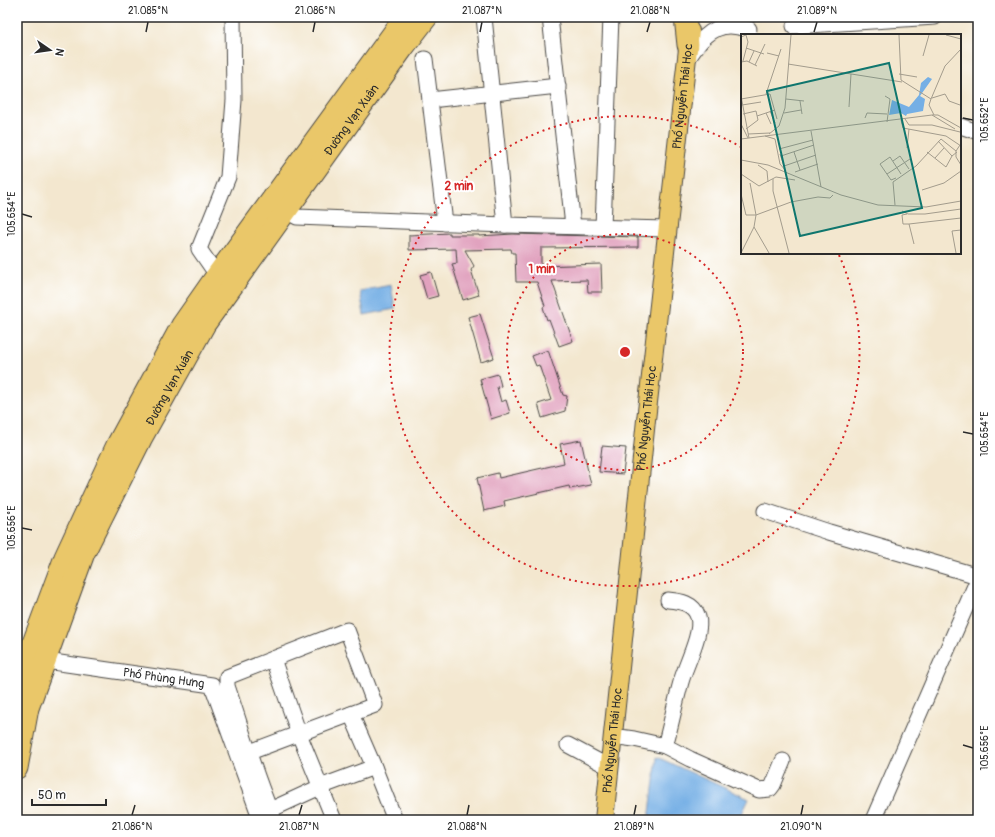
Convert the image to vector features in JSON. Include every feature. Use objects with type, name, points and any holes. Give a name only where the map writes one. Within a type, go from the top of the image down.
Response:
[{"type":"highway","points":[[353,87],[395,17]]},
{"type":"highway","points":[[353,87],[405,17]]},
{"type":"highway","points":[[403,48],[427,17]]},
{"type":"highway","points":[[403,48],[435,17]]},
{"type":"highway","points":[[685,17],[687,53]]},
{"type":"highway","name":"Đường Vạn Xuân","points":[[17,686],[65,557],[141,440],[205,324],[403,48]]},
{"type":"highway","name":"Đường Vạn Xuân","points":[[17,768],[28,708],[84,553],[117,445],[178,332],[217,275],[353,87]]},
{"type":"main road","name":"Phố Nguyễn Thái Học","points":[[604,820],[667,229],[692,17]]},
{"type":"street","points":[[217,275],[200,250],[228,177],[234,100],[233,17]]},
{"type":"street","points":[[484,17],[505,225]]},
{"type":"street","points":[[550,17],[573,226]]},
{"type":"street","points":[[603,227],[611,17]]},
{"type":"street","points":[[738,17],[753,32]]},
{"type":"street","points":[[794,26],[860,19],[935,17]]},
{"type":"street","points":[[687,53],[712,30],[730,26],[753,32]]},
{"type":"street","points":[[425,59],[445,223]]},
{"type":"street","points":[[430,100],[558,86]]},
{"type":"street","points":[[961,126],[978,132]]},
{"type":"street","points":[[286,211],[297,218],[667,229]]},
{"type":"street","points":[[765,511],[978,577],[873,820]]},
{"type":"street","points":[[665,746],[681,683],[696,638],[699,619],[691,606],[682,602],[668,600]]},
{"type":"street","points":[[250,752],[375,705],[348,630],[227,677],[227,686],[250,752],[268,817],[320,788],[374,767]]},
{"type":"street","points":[[273,659],[299,734],[334,820]]},
{"type":"street","name":"Phố Phùng Hưng","points":[[46,660],[212,685],[268,817]]},
{"type":"street","points":[[351,714],[395,820]]},
{"type":"street","points":[[612,736],[665,746],[759,790],[770,789],[783,761]]},
{"type":"street","points":[[568,745],[609,767]]},
{"type":"water","points":[[391,285],[395,309],[364,315],[360,291]]},
{"type":"water","points":[[657,757],[749,799],[739,820],[702,820],[701,818],[689,817],[688,820],[649,820]]},
{"type":"building","points":[[450,233],[450,235],[479,236],[513,234],[638,237],[638,247],[541,248],[541,266],[601,264],[602,292],[588,292],[587,280],[552,281],[573,341],[559,346],[549,319],[547,320],[543,307],[545,306],[537,282],[516,282],[515,253],[512,253],[511,249],[465,250],[474,266],[471,270],[479,295],[463,300],[452,264],[457,263],[456,249],[409,250],[409,235]]},
{"type":"building","points":[[431,272],[438,296],[427,299],[420,275]]},
{"type":"building","points":[[480,314],[494,358],[481,362],[468,317]]},
{"type":"building","points":[[548,350],[563,395],[567,396],[565,411],[542,418],[538,404],[551,400],[539,365],[536,366],[532,356]]},
{"type":"building","points":[[498,374],[501,386],[497,387],[501,402],[506,400],[510,413],[491,419],[480,379]]},
{"type":"building","points":[[581,440],[591,485],[570,489],[569,486],[504,501],[505,506],[484,511],[477,478],[498,473],[499,478],[564,463],[560,444]]},
{"type":"building","points":[[602,446],[626,448],[623,474],[599,472]]}]
